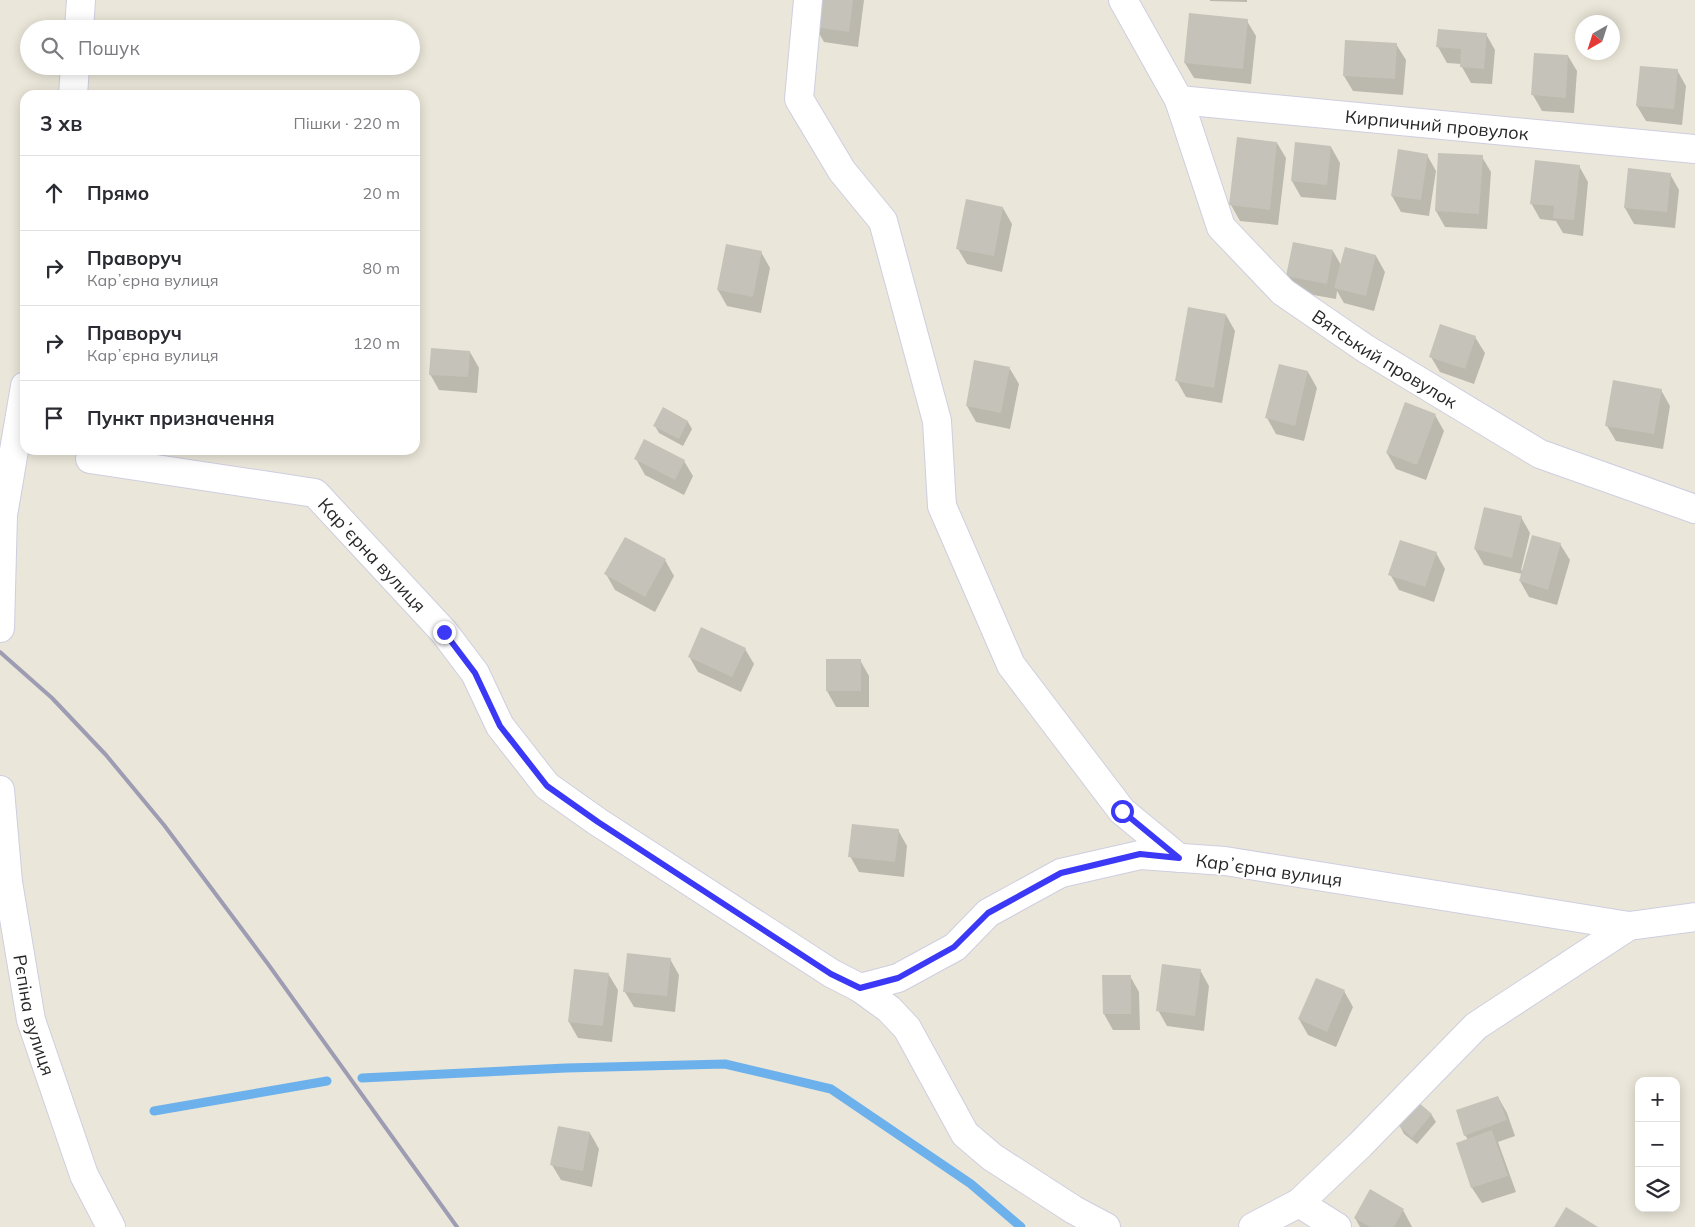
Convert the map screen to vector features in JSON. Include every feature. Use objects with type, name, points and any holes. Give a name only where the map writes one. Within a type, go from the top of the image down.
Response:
[{"type":"street","points":[[80,20],[81,0]]},
{"type":"street","points":[[808,0],[799,99],[842,170],[883,221],[937,421],[942,506],[1011,665],[1122,811],[1179,858]]},
{"type":"street","name":"Вятський провулок","points":[[1123,0],[1178,100],[1220,228],[1283,292],[1366,349],[1540,454],[1695,509]]},
{"type":"street","points":[[74,90],[75,75]]},
{"type":"street","name":"Кирпичний провулок","points":[[1178,100],[1695,149]]},
{"type":"street","points":[[0,628],[3,514],[20,415]]},
{"type":"street","name":"Карʼєрна вулиця","points":[[90,459],[315,493],[444,632],[475,673],[500,726],[547,786],[598,822],[831,974],[860,988],[898,978],[954,947],[988,913],[1061,873],[1140,854],[1225,861],[1629,926],[1695,917]]},
{"type":"street","name":"Рєпіна вулиця","points":[[0,790],[8,882],[31,1020],[84,1175],[111,1227]]},
{"type":"street","points":[[1253,1227],[1299,1203],[1360,1145],[1476,1026],[1629,926]]},
{"type":"street","points":[[860,988],[889,1009],[907,1028],[965,1134],[992,1157],[1074,1210],[1106,1227]]},
{"type":"street","points":[[1299,1203],[1336,1227]]},
{"type":"building","points":[[817,0],[853,0],[849,32],[814,27]]},
{"type":"building","points":[[1189,13],[1248,19],[1243,69],[1184,63]]},
{"type":"building","points":[[1438,29],[1487,33],[1484,69],[1460,67],[1461,49],[1436,47]]},
{"type":"building","points":[[1345,40],[1397,43],[1395,79],[1343,76]]},
{"type":"building","points":[[1534,53],[1568,55],[1566,98],[1531,95]]},
{"type":"building","points":[[1640,66],[1678,69],[1674,109],[1636,106]]},
{"type":"building","points":[[1237,137],[1277,142],[1270,210],[1229,205]]},
{"type":"building","points":[[1295,142],[1331,146],[1327,185],[1291,181]]},
{"type":"building","points":[[1398,149],[1428,154],[1421,200],[1391,196]]},
{"type":"building","points":[[1438,153],[1483,155],[1479,214],[1435,211]]},
{"type":"building","points":[[1535,160],[1580,165],[1574,220],[1553,218],[1554,206],[1530,204]]},
{"type":"building","points":[[1628,168],[1671,173],[1667,212],[1624,208]]},
{"type":"building","points":[[966,199],[1003,207],[994,256],[956,249]]},
{"type":"building","points":[[1293,242],[1333,250],[1327,284],[1286,276]]},
{"type":"building","points":[[726,244],[762,251],[753,297],[717,290]]},
{"type":"building","points":[[1345,247],[1376,255],[1366,296],[1334,288]]},
{"type":"building","points":[[1188,307],[1226,314],[1214,388],[1175,381]]},
{"type":"building","points":[[1440,324],[1476,336],[1465,369],[1429,357]]},
{"type":"building","points":[[431,348],[470,351],[468,377],[429,375]]},
{"type":"building","points":[[974,360],[1010,367],[1001,413],[966,406]]},
{"type":"building","points":[[1279,364],[1308,371],[1295,426],[1265,418]]},
{"type":"building","points":[[1613,380],[1662,389],[1654,434],[1605,426]]},
{"type":"building","points":[[1405,402],[1436,414],[1417,465],[1386,453]]},
{"type":"building","points":[[663,407],[688,421],[679,439],[653,426]]},
{"type":"building","points":[[644,439],[685,460],[675,480],[634,459]]},
{"type":"building","points":[[1484,507],[1522,516],[1512,558],[1474,549]]},
{"type":"building","points":[[1532,535],[1561,543],[1548,590],[1519,581]]},
{"type":"building","points":[[625,537],[666,559],[645,597],[604,574]]},
{"type":"building","points":[[1400,540],[1437,552],[1425,587],[1388,575]]},
{"type":"building","points":[[701,627],[746,648],[732,677],[688,657]]},
{"type":"building","points":[[826,659],[861,659],[861,691],[826,691]]},
{"type":"building","points":[[852,824],[899,829],[895,862],[848,857]]},
{"type":"building","points":[[627,953],[671,958],[667,996],[623,992]]},
{"type":"building","points":[[1162,964],[1201,969],[1195,1016],[1156,1011]]},
{"type":"building","points":[[574,969],[609,973],[603,1026],[568,1022]]},
{"type":"building","points":[[1102,975],[1131,975],[1131,1014],[1103,1014]]},
{"type":"building","points":[[1316,978],[1345,990],[1327,1032],[1298,1019]]},
{"type":"building","points":[[1498,1096],[1507,1120],[1464,1136],[1456,1110]]},
{"type":"building","points":[[1418,1102],[1432,1114],[1412,1138],[1399,1126]]},
{"type":"building","points":[[558,1126],[590,1132],[583,1171],[550,1165]]},
{"type":"building","points":[[1492,1130],[1508,1176],[1471,1188],[1456,1143]]},
{"type":"building","points":[[1370,1189],[1404,1209],[1394,1227],[1370,1227],[1354,1218]]},
{"type":"building","points":[[1566,1207],[1598,1227],[1554,1227]]},
{"type":"waterway","points":[[362,1078],[566,1068],[725,1064],[831,1089],[971,1184],[1021,1227]]},
{"type":"waterway","points":[[154,1111],[327,1081]]},
{"type":"railway","points":[[0,652],[52,698],[106,755],[164,825],[268,964],[457,1227]]},
{"type":"route","points":[[444,632],[475,673],[500,726],[547,786],[598,822],[831,974],[860,988],[898,978],[954,947],[988,913],[1061,873],[1140,854],[1179,858],[1122,811]]}]
